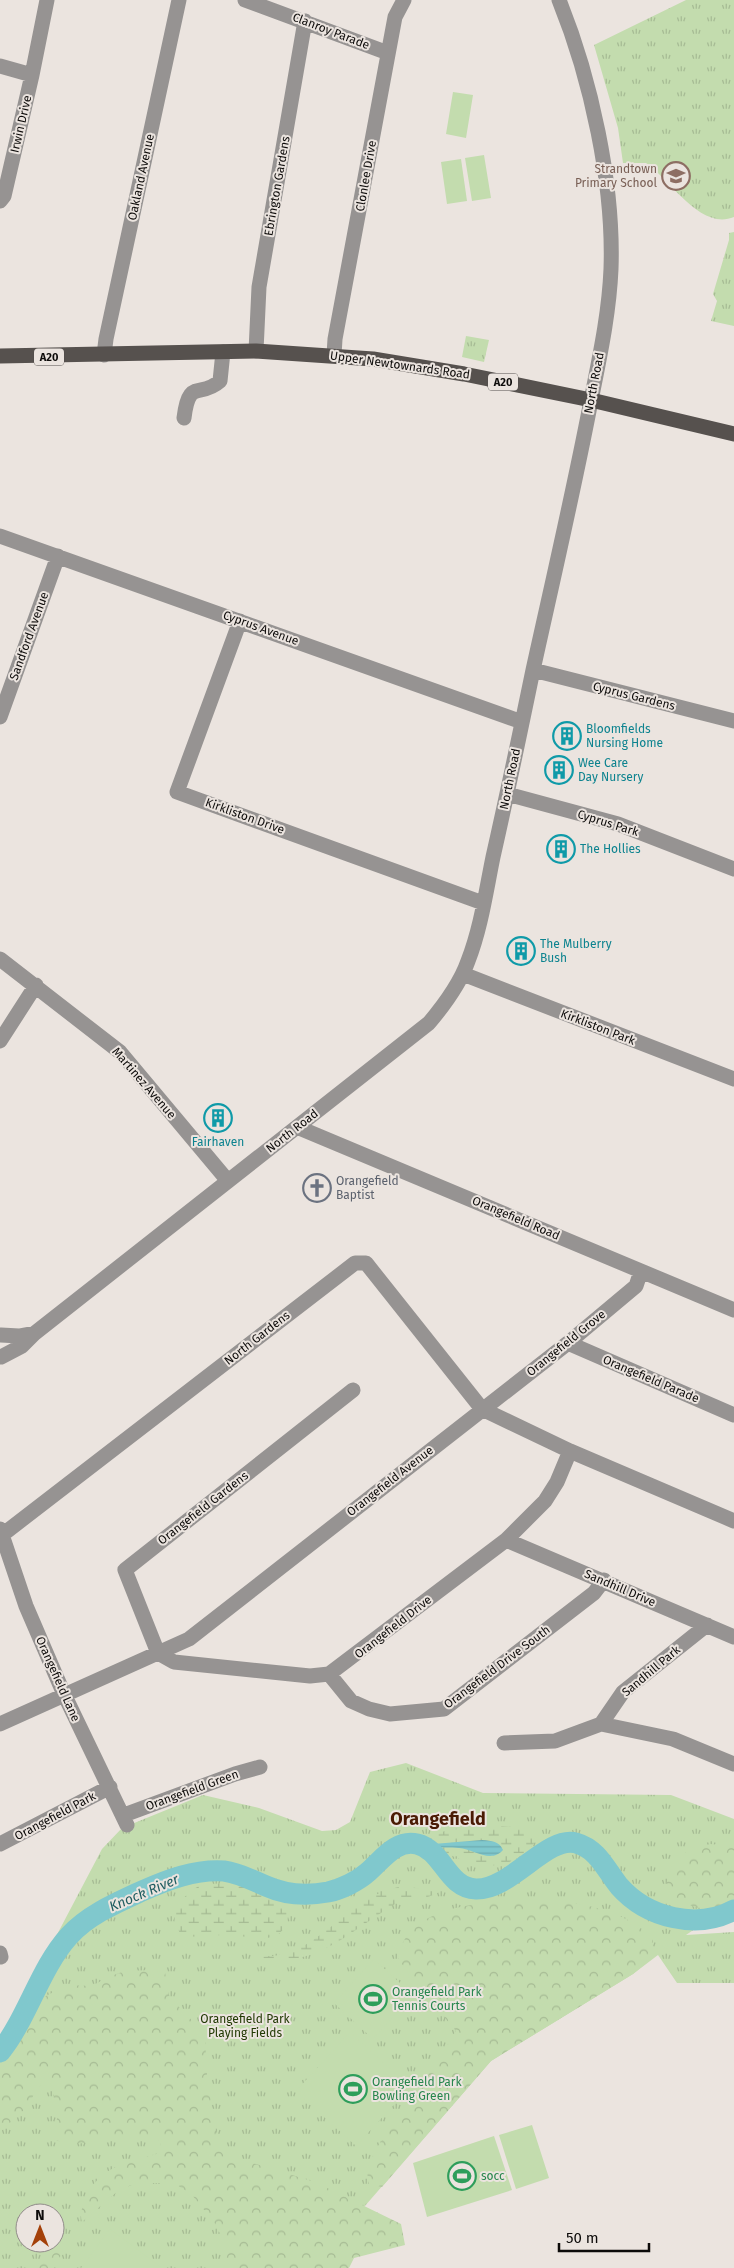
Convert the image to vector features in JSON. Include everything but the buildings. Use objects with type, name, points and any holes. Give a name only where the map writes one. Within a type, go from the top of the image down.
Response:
[{"type":"main road","name":"Upper Newtownards Road","points":[[0,356],[256,351],[334,355],[422,366],[591,400],[734,434]]},
{"type":"street","name":"Irwin Drive","points":[[0,200],[4,196],[47,0]]},
{"type":"street","name":"Oakland Avenue","points":[[104,355],[105,343],[179,0]]},
{"type":"street","name":"Clanroy Parade","points":[[245,0],[388,53]]},
{"type":"street","name":"Clonlee Drive","points":[[334,355],[335,339],[395,17],[404,0]]},
{"type":"street","name":"North Road","points":[[1,1357],[22,1346],[34,1333],[429,1023],[442,1008],[463,974],[470,958],[534,670],[591,400],[609,298],[611,267],[610,226],[600,142],[590,95],[569,24],[559,0]]},
{"type":"street","name":"Ebrington Gardens","points":[[256,351],[259,287],[305,21]]},
{"type":"street","points":[[0,66],[32,75]]},
{"type":"street","points":[[184,418],[189,396],[196,390],[220,381],[223,352]]},
{"type":"street","name":"Cyprus Avenue","points":[[0,536],[522,722]]},
{"type":"street","name":"Sandford Avenue","points":[[0,717],[58,556]]},
{"type":"street","name":"Kirkliston Drive","points":[[240,621],[177,792],[483,903]]},
{"type":"street","name":"Cyprus Gardens","points":[[534,670],[734,721]]},
{"type":"street","name":"Cyprus Park","points":[[507,794],[618,824],[734,869]]},
{"type":"street","name":"Martinez Avenue","points":[[0,960],[36,985],[120,1052],[228,1181]]},
{"type":"street","name":"Kirkliston Park","points":[[463,974],[734,1079]]},
{"type":"street","points":[[0,1041],[36,985]]},
{"type":"street","name":"Orangefield Road","points":[[297,1127],[734,1310]]},
{"type":"street","name":"North Gardens","points":[[1,1532],[355,1263],[366,1263],[482,1409]]},
{"type":"street","name":"Orangefield Grove","points":[[482,1409],[568,1343],[636,1286],[641,1271]]},
{"type":"street","points":[[1,1357],[5,1346],[0,1334],[19,1336],[34,1333]]},
{"type":"street","name":"Orangefield Parade","points":[[568,1343],[734,1415]]},
{"type":"street","name":"Orangefield Gardens","points":[[158,1654],[125,1570],[353,1390]]},
{"type":"street","points":[[482,1409],[570,1451],[734,1521]]},
{"type":"street","name":"Orangefield Avenue","points":[[0,1724],[189,1639],[482,1409]]},
{"type":"street","name":"Orangefield Drive","points":[[330,1674],[506,1540],[545,1501],[557,1482],[570,1451]]},
{"type":"street","name":"Orangefield Lane","points":[[1,1532],[26,1606],[64,1695],[126,1820]]},
{"type":"street","name":"Sandhill Drive","points":[[506,1540],[604,1580],[734,1637]]},
{"type":"street","name":"Orangefield Drive South","points":[[330,1674],[351,1701],[369,1709],[390,1714],[444,1709],[594,1593],[604,1580]]},
{"type":"street","name":"Sandhill Park","points":[[601,1724],[623,1692],[707,1625]]},
{"type":"street","points":[[158,1654],[174,1662],[310,1676],[330,1674]]},
{"type":"street","points":[[504,1743],[555,1741],[601,1724],[673,1739],[734,1764]]},
{"type":"street","name":"Orangefield Green","points":[[126,1820],[235,1774],[260,1767]]},
{"type":"street","name":"Orangefield Park","points":[[0,1844],[110,1787]]},
{"type":"green space","points":[[686,0],[734,0],[734,217],[721,219],[709,217],[687,202],[646,163],[623,163],[618,128],[594,45]]},
{"type":"green space","points":[[453,92],[473,95],[466,138],[446,134]]},
{"type":"green space","points":[[484,155],[491,198],[472,201],[465,158]]},
{"type":"green space","points":[[461,159],[467,201],[447,204],[441,162]]},
{"type":"green space","points":[[734,232],[734,326],[711,321],[717,301],[713,294],[729,240],[729,233]]},
{"type":"green space","points":[[466,336],[489,340],[484,362],[462,357]]},
{"type":"green space","name":"Orangefield Park Playing Fields","points":[[406,1763],[483,1793],[671,1795],[734,1819],[734,1902],[686,1935],[734,1932],[734,1983],[677,1983],[658,1955],[633,1974],[491,2061],[311,2268],[0,2268],[0,2043],[102,1849],[122,1828],[203,1795],[259,1808],[322,1831],[336,1830],[350,1822],[370,1772]]},
{"type":"green space","points":[[494,1826],[530,1828],[537,1832],[538,1838],[526,1852],[513,1861],[498,1865],[468,1862],[439,1849],[426,1839],[447,1830]]},
{"type":"green space","points":[[710,1844],[734,1846],[734,1902],[719,1912],[682,1903],[672,1896],[668,1891],[667,1885],[670,1872],[683,1854],[693,1848]]},
{"type":"green space","points":[[238,1883],[272,1895],[285,1906],[288,1913],[287,1922],[281,1932],[269,1938],[231,1935],[191,1936],[180,1934],[175,1923],[176,1912],[190,1892],[195,1888],[205,1885]]},
{"type":"green space","points":[[404,1886],[439,1892],[434,1895],[395,1904],[342,1939],[303,1957],[273,1959],[256,1957],[283,1954],[298,1949],[325,1932],[348,1913],[374,1896]]},
{"type":"green space","points":[[538,1899],[585,1905],[628,1920],[653,1938],[651,1959],[633,1974],[491,2061],[382,2187],[369,2184],[367,2172],[375,2150],[427,2077],[456,2031],[414,1982],[398,1958],[405,1939],[418,1925],[435,1915],[454,1908],[476,1904]]},
{"type":"green space","name":"Orangefield Park Tennis Courts","points":[[374,1959],[413,1995],[373,2039],[334,2003]]},
{"type":"green space","points":[[151,1970],[165,1972],[169,1997],[205,2037],[207,2075],[214,2124],[224,2157],[256,2164],[315,2182],[401,2224],[405,2245],[354,2258],[349,2268],[223,2268],[226,2245],[214,2222],[192,2195],[174,2183],[137,2183],[119,2190],[82,2222],[81,2212],[83,2206],[92,2187],[99,2178],[117,2166],[160,2153],[161,2141],[147,2136],[127,2135],[81,2144],[70,2144],[50,2136],[57,2119],[51,2078],[45,2078],[24,2110],[0,2132],[0,2043],[44,1997],[67,1985],[92,1986],[108,1977],[125,1971]]},
{"type":"green space","name":"Orangefield Park Bowling Green","points":[[350,2032],[410,2087],[356,2146],[296,2091]]},
{"type":"green space","points":[[532,2125],[549,2178],[516,2189],[499,2135]]},
{"type":"green space","name":"socc","points":[[494,2136],[512,2190],[427,2217],[413,2163]]},
{"type":"green space","points":[[110,2229],[162,2268],[81,2268]]},
{"type":"green space","points":[[54,2253],[62,2254],[52,2268],[37,2268]]},
{"type":"water","points":[[482,1840],[497,1843],[503,1850],[493,1856],[487,1856],[464,1849],[439,1847],[433,1844]]},
{"type":"waterway","name":"Knock River","points":[[0,2052],[10,2039],[50,1963],[69,1936],[85,1922],[122,1900],[161,1883],[202,1872],[230,1872],[274,1889],[297,1894],[328,1892],[355,1881],[396,1847],[409,1843],[426,1848],[433,1853],[458,1882],[466,1887],[476,1889],[489,1887],[502,1881],[553,1847],[565,1843],[576,1843],[584,1846],[596,1855],[619,1886],[630,1897],[658,1913],[673,1918],[689,1920],[720,1916],[734,1910]]},
{"type":"place","name":"Strandtown Primary School","points":[[676,176]]},
{"type":"place","name":"Bloomfields Nursing Home","points":[[567,736]]},
{"type":"place","name":"Wee Care Day Nursery","points":[[559,770]]},
{"type":"place","name":"The Hollies","points":[[561,849]]},
{"type":"place","name":"The Mulberry Bush","points":[[521,951]]},
{"type":"place","name":"Fairhaven","points":[[218,1118]]},
{"type":"place","name":"Orangefield Baptist","points":[[317,1188]]},
{"type":"place","name":"Orangefield Park Tennis Courts","points":[[373,1999]]},
{"type":"place","name":"Orangefield Park Bowling Green","points":[[353,2089]]},
{"type":"place","name":"socc","points":[[462,2176]]},
{"type":"district","name":"Orangefield","points":[[438,1819]]}]
